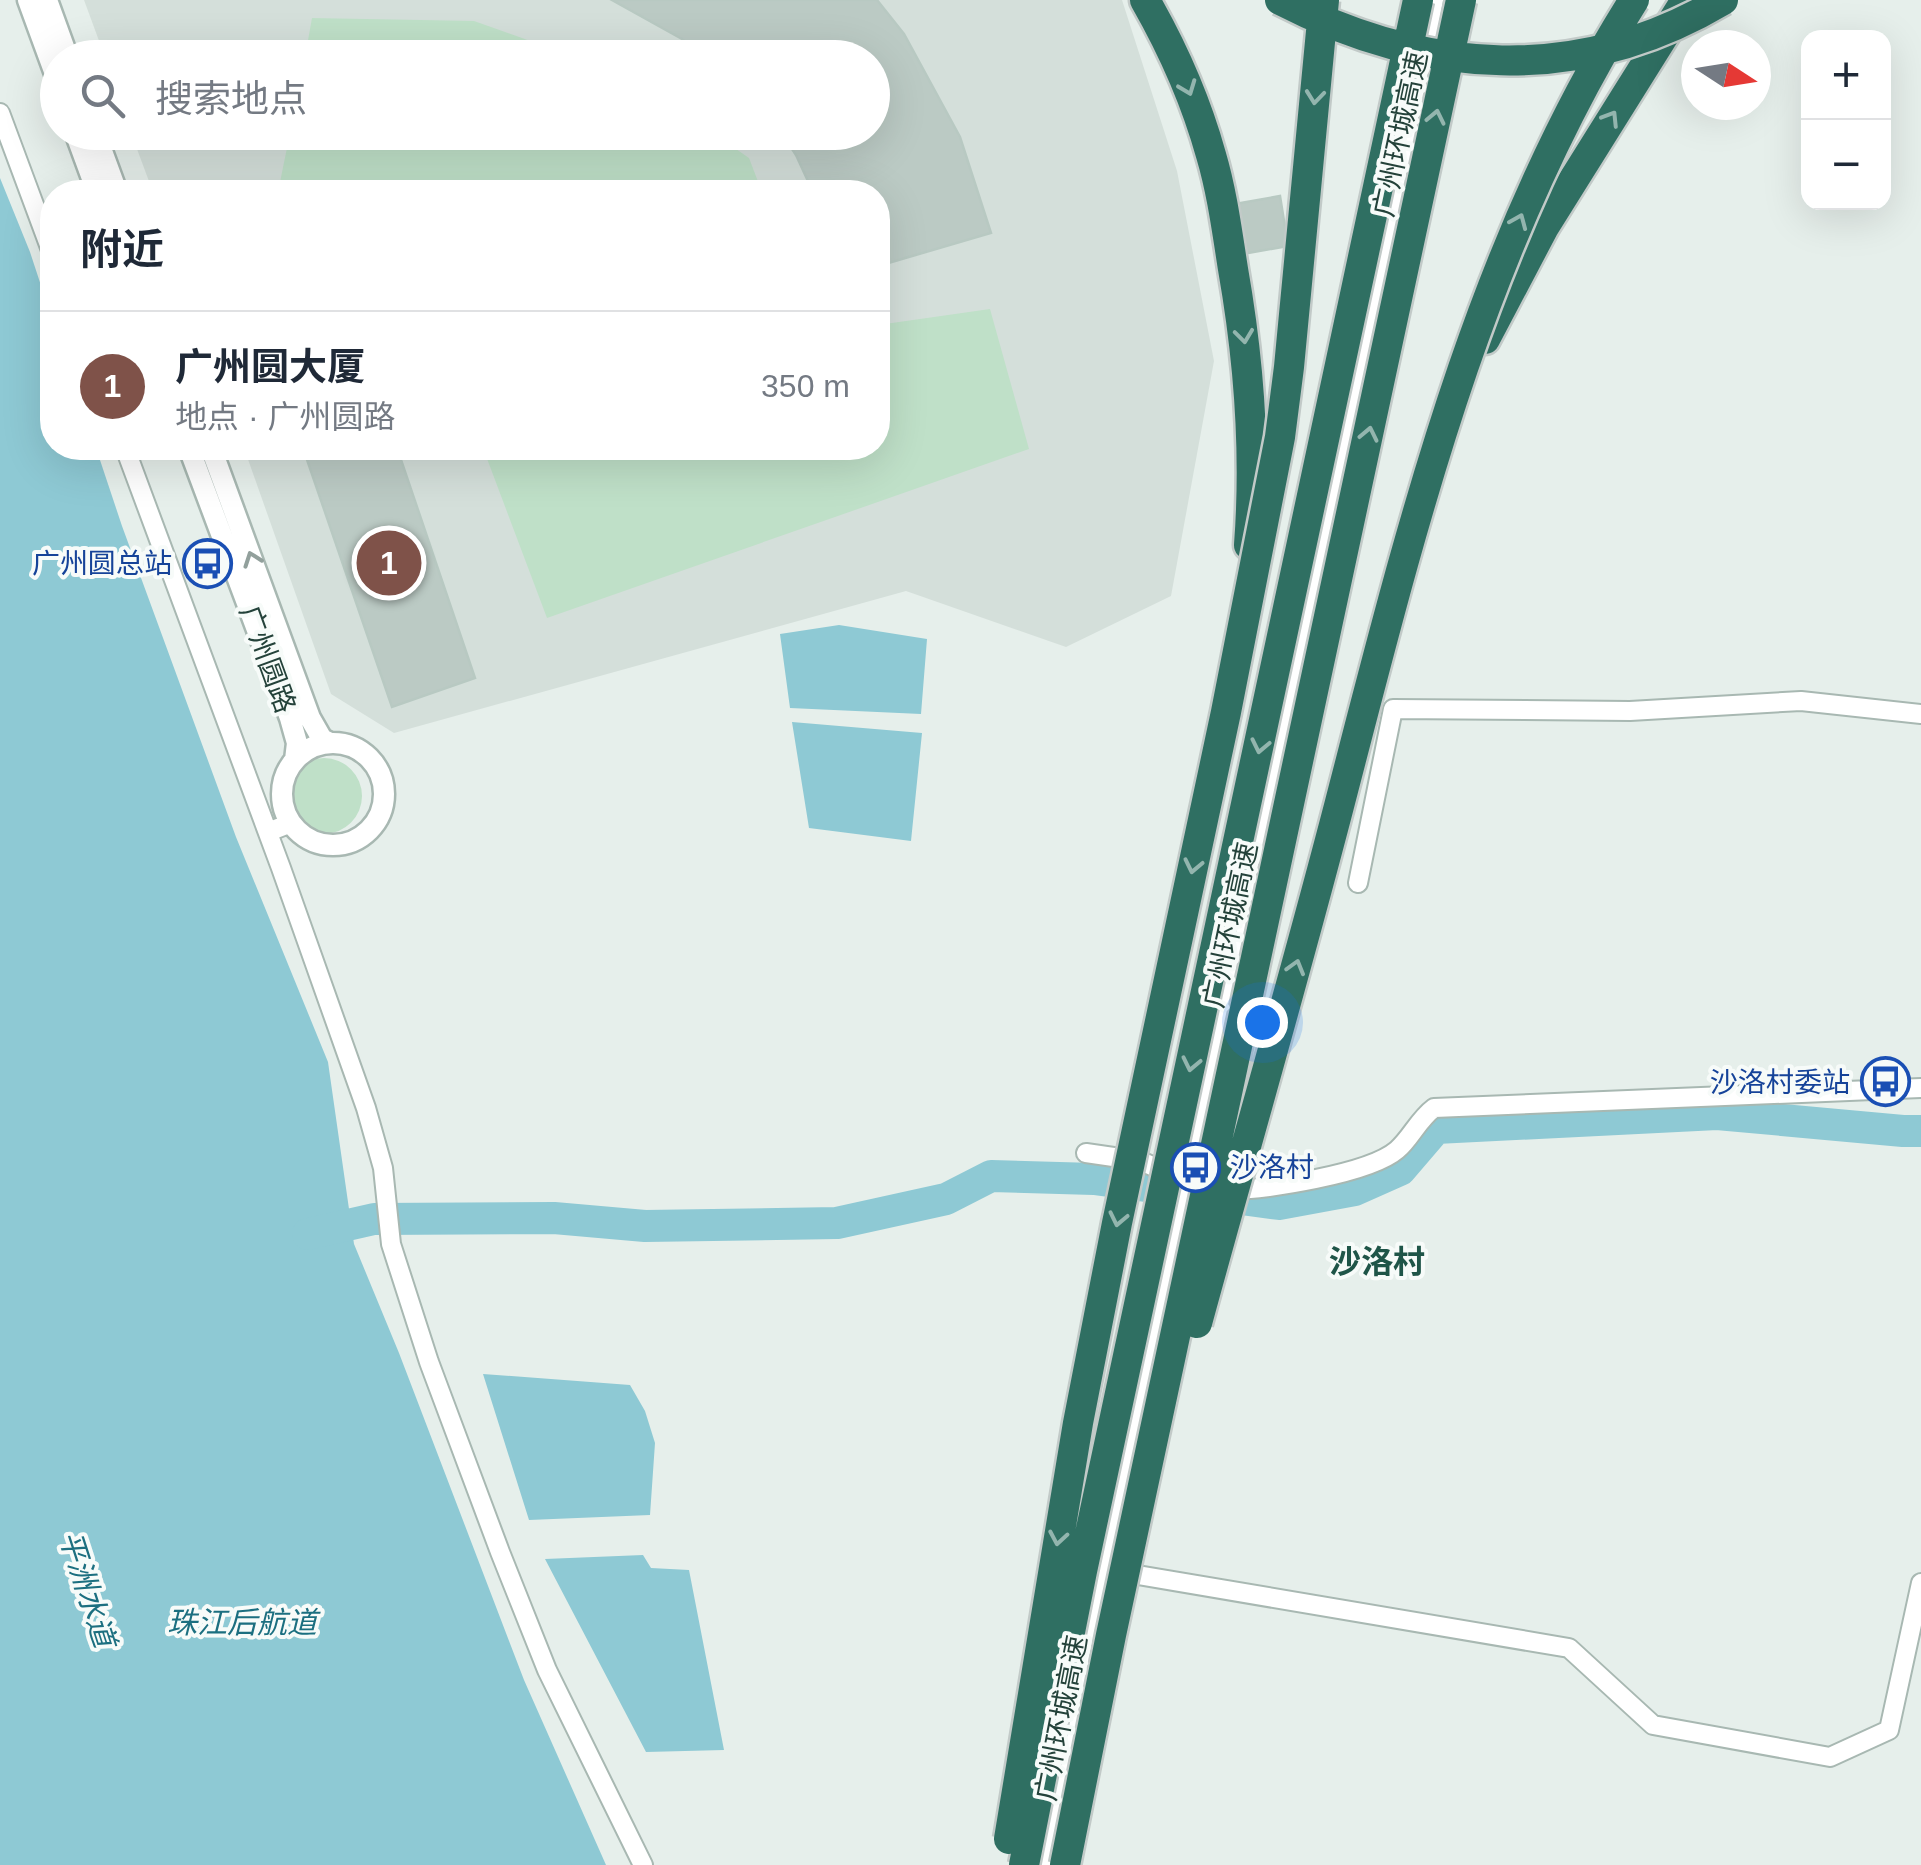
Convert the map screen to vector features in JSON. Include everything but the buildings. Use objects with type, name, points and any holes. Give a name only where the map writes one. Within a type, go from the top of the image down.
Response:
[{"type":"highway","points":[[1145,0],[1181,71],[1212,157],[1244,339],[1250,422],[1250,529],[1242,616],[1226,712]]},
{"type":"highway","points":[[1280,0],[1336,26],[1397,47],[1453,58],[1508,60],[1617,46],[1677,24],[1723,0]]},
{"type":"highway","points":[[1005,1865],[1078,1423],[1226,712],[1285,404],[1324,0]]},
{"type":"highway","name":"广州环城高速","points":[[1024,1865],[1082,1571],[1418,0]]},
{"type":"highway","name":"广州环城高速","points":[[1065,1865],[1461,0]]},
{"type":"highway","points":[[1111,1634],[1434,455],[1477,326],[1532,190],[1596,63],[1634,0]]},
{"type":"highway","points":[[1360,722],[1436,467],[1484,342],[1544,227],[1686,0]]},
{"type":"street","points":[[28,0],[43,40]]},
{"type":"street","points":[[47,0],[61,40]]},
{"type":"street","points":[[1042,1865],[1310,617],[1434,0]]},
{"type":"street","points":[[0,113],[40,221]]},
{"type":"street","points":[[82,150],[93,180]]},
{"type":"street","points":[[103,150],[114,180]]},
{"type":"street","points":[[130,460],[366,1108],[383,1168],[391,1244],[436,1379],[547,1670],[643,1865]]},
{"type":"street","name":"广州圆路","points":[[193,460],[286,707],[297,743],[295,760]]},
{"type":"street","name":"广州圆路","points":[[215,460],[310,718],[322,740],[330,743]]},
{"type":"street","points":[[1358,883],[1393,709],[1630,711],[1801,700],[1921,714]]},
{"type":"street","points":[[330,743],[356,748],[370,758],[380,772],[384,788],[383,806],[366,834],[334,846],[303,836],[284,808],[282,791],[295,760],[308,749],[330,743]]},
{"type":"street","points":[[268,832],[291,823]]},
{"type":"street","points":[[1086,1153],[1141,1161],[1190,1183],[1223,1190],[1254,1189],[1350,1170],[1380,1159],[1398,1150],[1422,1117],[1434,1108],[1921,1088]]},
{"type":"street","points":[[1106,1570],[1569,1648],[1653,1725],[1830,1757],[1889,1730],[1921,1583]]},
{"type":"shaded area","points":[[84,0],[1122,0],[1177,171],[1214,361],[1171,596],[1066,647],[906,591],[394,733],[331,694],[248,460],[890,460],[890,180],[149,180],[137,150],[890,150],[890,40],[99,40]]},
{"type":"green space","points":[[312,18],[474,21],[527,40],[308,40]]},
{"type":"green space","points":[[287,150],[737,150],[749,158],[757,180],[280,180]]},
{"type":"green space","points":[[990,309],[1029,449],[547,618],[488,460],[890,460],[890,323]]},
{"type":"green space","points":[[324,758],[351,769],[362,796],[351,823],[324,834],[297,823],[286,796],[297,769]]},
{"type":"water","name":"珠江后航道","points":[[0,178],[40,282],[40,460],[100,460],[236,837],[328,1062],[354,1244],[524,1680],[606,1865],[0,1865]]},
{"type":"water","points":[[839,625],[927,639],[921,714],[790,708],[780,634]]},
{"type":"water","points":[[792,722],[922,733],[911,841],[809,828]]},
{"type":"water","points":[[483,1374],[630,1385],[645,1411],[655,1443],[650,1515],[529,1520]]},
{"type":"water","points":[[643,1555],[651,1568],[689,1570],[724,1750],[646,1752],[545,1559]]},
{"type":"waterway","points":[[308,1234],[374,1219],[554,1218],[645,1226],[837,1223],[946,1199],[991,1176],[1094,1179],[1279,1204],[1355,1190],[1400,1170],[1436,1128],[1717,1114],[1921,1131]]},
{"type":"place","name":"广州圆总站","points":[[207,563]]},
{"type":"place","name":"广州圆大厦","points":[[389,563]]},
{"type":"place","name":"沙洛村委站","points":[[1885,1082]]},
{"type":"place","name":"沙洛村","points":[[1195,1167]]},
{"type":"district","name":"沙洛村","points":[[1377,1262]]},
{"type":"water label","name":"平洲水道","points":[[87,1589]]}]
